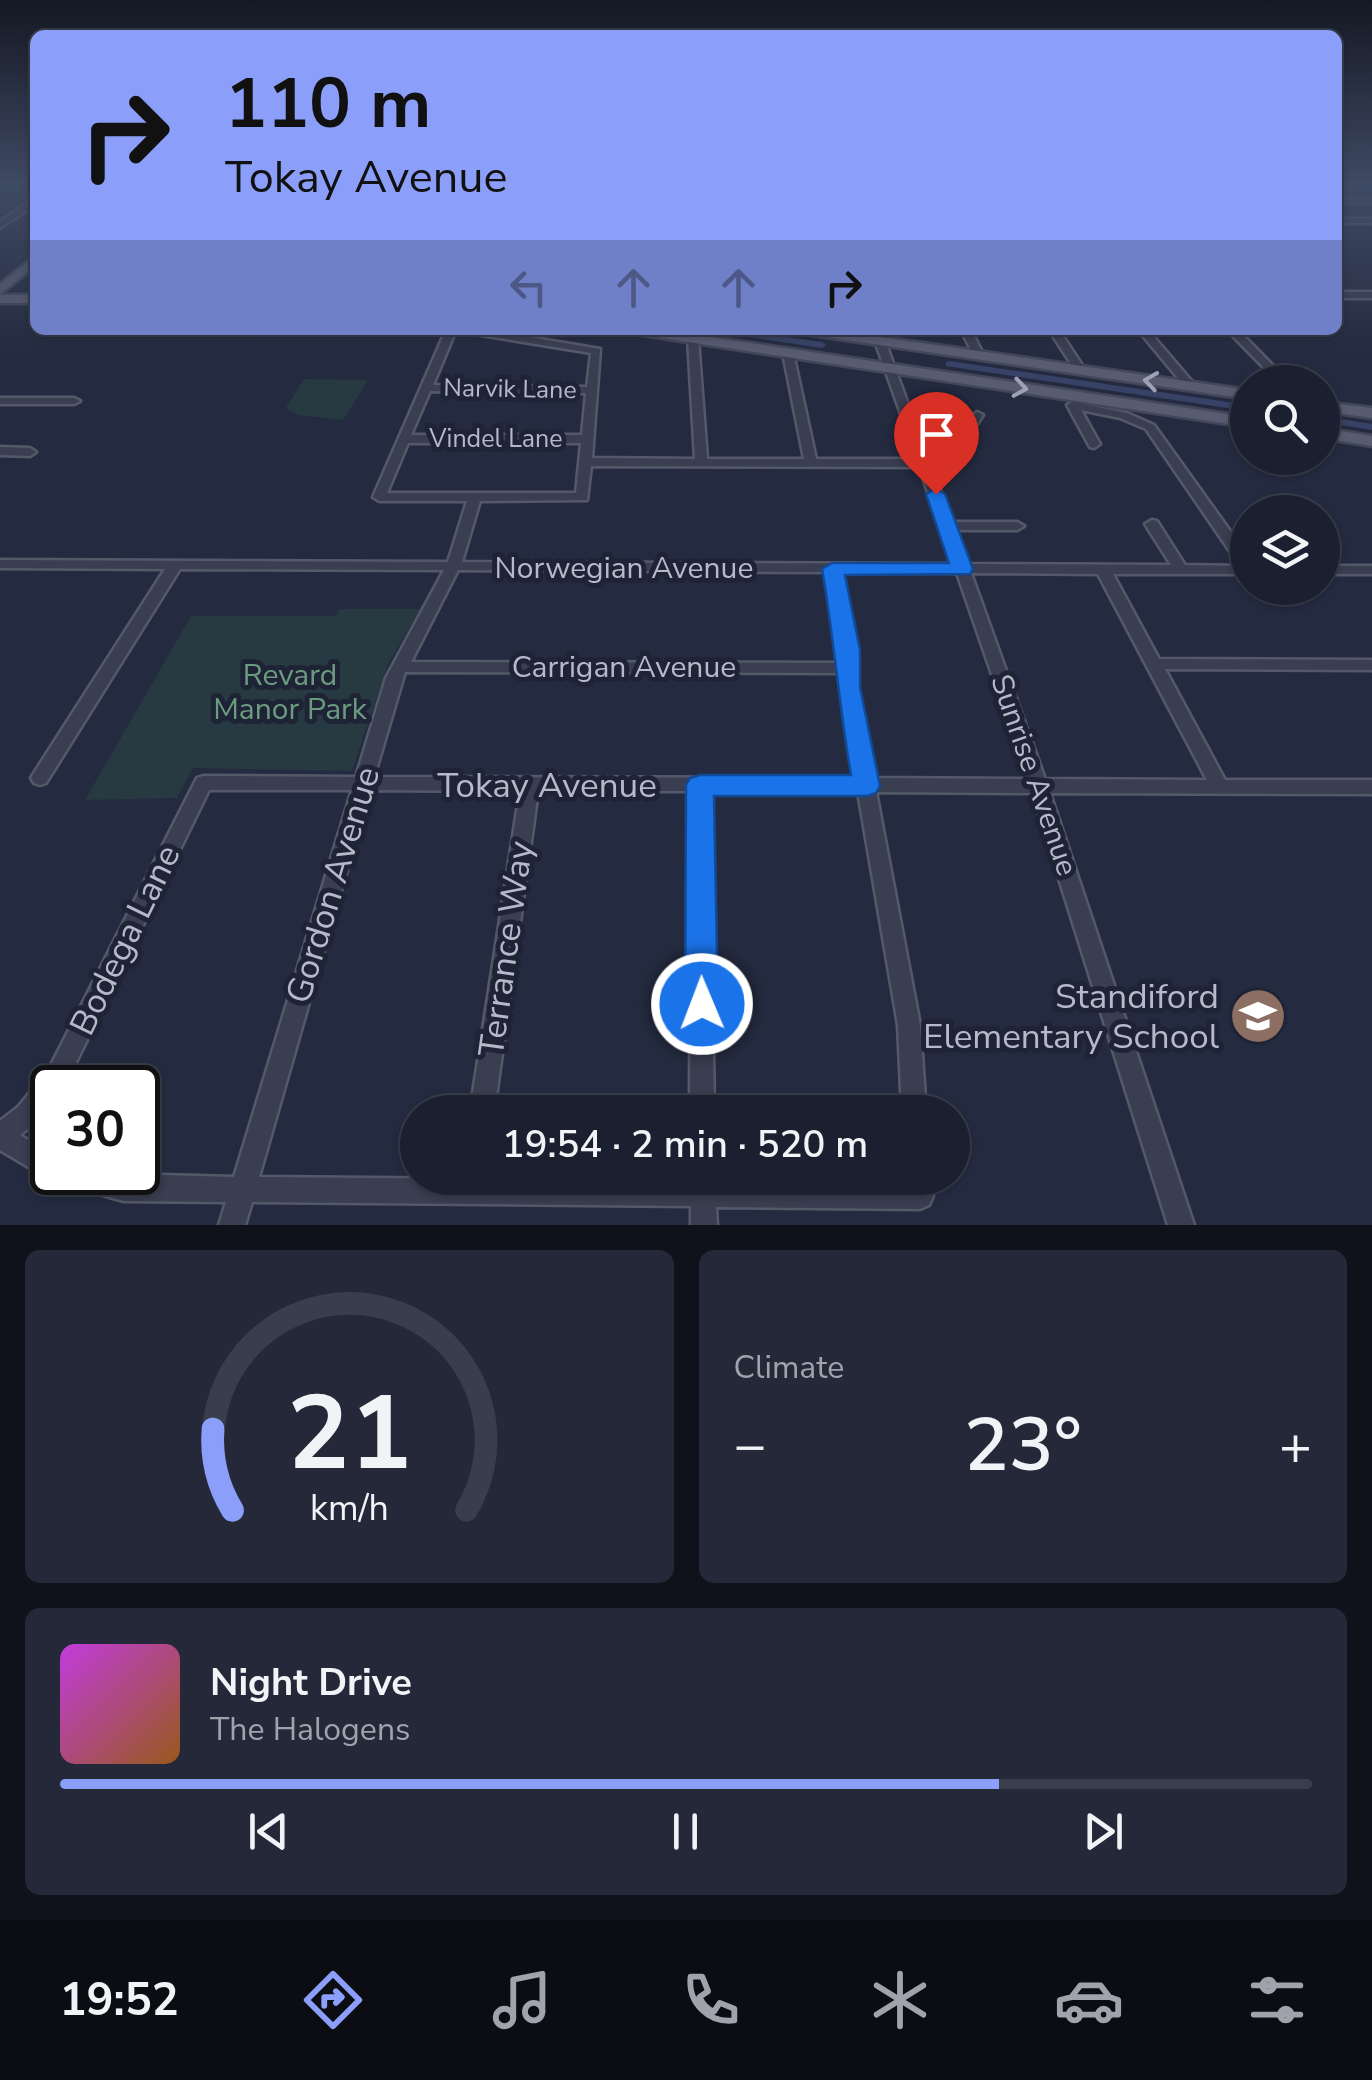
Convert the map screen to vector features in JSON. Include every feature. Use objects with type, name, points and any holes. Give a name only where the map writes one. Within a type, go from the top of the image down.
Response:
[{"type":"main road","points":[[1,288],[30,268]]},
{"type":"main road","points":[[1,288],[30,294]]},
{"type":"main road","points":[[671,335],[1230,419]]},
{"type":"main road","points":[[736,345],[815,352],[851,349],[878,336],[979,356],[1230,392]]},
{"type":"main road","points":[[889,368],[955,357],[1027,362]]},
{"type":"main road","points":[[1340,409],[1372,413]]},
{"type":"main road","points":[[1340,437],[1372,441]]},
{"type":"street","points":[[1342,294],[1372,295]]},
{"type":"street","points":[[449,335],[379,497],[582,498],[596,351],[499,335]]},
{"type":"street","points":[[968,335],[979,356]]},
{"type":"street","points":[[1058,335],[1082,370]]},
{"type":"street","points":[[1147,335],[1191,386]]},
{"type":"street","points":[[1237,335],[1267,365]]},
{"type":"street","name":"Sunrise Avenue","points":[[878,336],[1039,786],[1181,1225]]},
{"type":"street","points":[[692,338],[701,462]]},
{"type":"street","points":[[788,353],[811,463]]},
{"type":"street","name":"Narvik Lane","points":[[427,388],[592,390]]},
{"type":"street","points":[[0,401],[74,401]]},
{"type":"street","points":[[1094,444],[1073,406],[1123,415],[1150,427],[1230,542]]},
{"type":"street","points":[[908,420],[974,420],[976,415]]},
{"type":"street","name":"Vindel Lane","points":[[405,438],[588,439]]},
{"type":"street","points":[[0,451],[30,452]]},
{"type":"street","points":[[585,462],[924,463]]},
{"type":"street","name":"Gordon Avenue","points":[[232,1225],[400,666],[452,567],[475,497]]},
{"type":"street","points":[[1152,524],[1180,570]]},
{"type":"street","points":[[947,526],[1017,526]]},
{"type":"street","name":"Norwegian Avenue","points":[[0,564],[1230,569]]},
{"type":"street","points":[[40,778],[175,566]]},
{"type":"street","points":[[832,569],[848,650],[848,687],[908,1025],[913,1095]]},
{"type":"street","points":[[1103,570],[1219,786]]},
{"type":"street","points":[[1340,570],[1372,570]]},
{"type":"street","points":[[1154,664],[1372,665]]},
{"type":"street","name":"Carrigan Avenue","points":[[400,666],[848,668]]},
{"type":"street","name":"Tokay Avenue","points":[[203,783],[1372,787]]},
{"type":"street","name":"Bodega Lane","points":[[0,1136],[26,1115],[57,1077],[203,783]]},
{"type":"street","name":"Terrance Way","points":[[484,1095],[530,785]]},
{"type":"street","points":[[700,785],[702,1095]]},
{"type":"street","points":[[0,1136],[30,1155]]},
{"type":"street","points":[[160,1188],[400,1186]]},
{"type":"street","points":[[703,1195],[704,1225]]},
{"type":"green space","points":[[304,379],[368,380],[343,420],[298,415],[286,408]]},
{"type":"green space","name":"Revard Manor Park","points":[[339,609],[420,609],[388,664],[352,771],[193,768],[177,798],[85,800],[191,616],[336,616]]},
{"type":"waterway","points":[[755,335],[822,345]]},
{"type":"waterway","points":[[949,364],[1230,405]]},
{"type":"waterway","points":[[1340,422],[1372,427]]},
{"type":"place","name":"Standiford Elementary School","points":[[1258,1016]]},
{"type":"route","points":[[702,1004],[700,785],[867,786],[832,569],[962,569],[936,494]]}]
